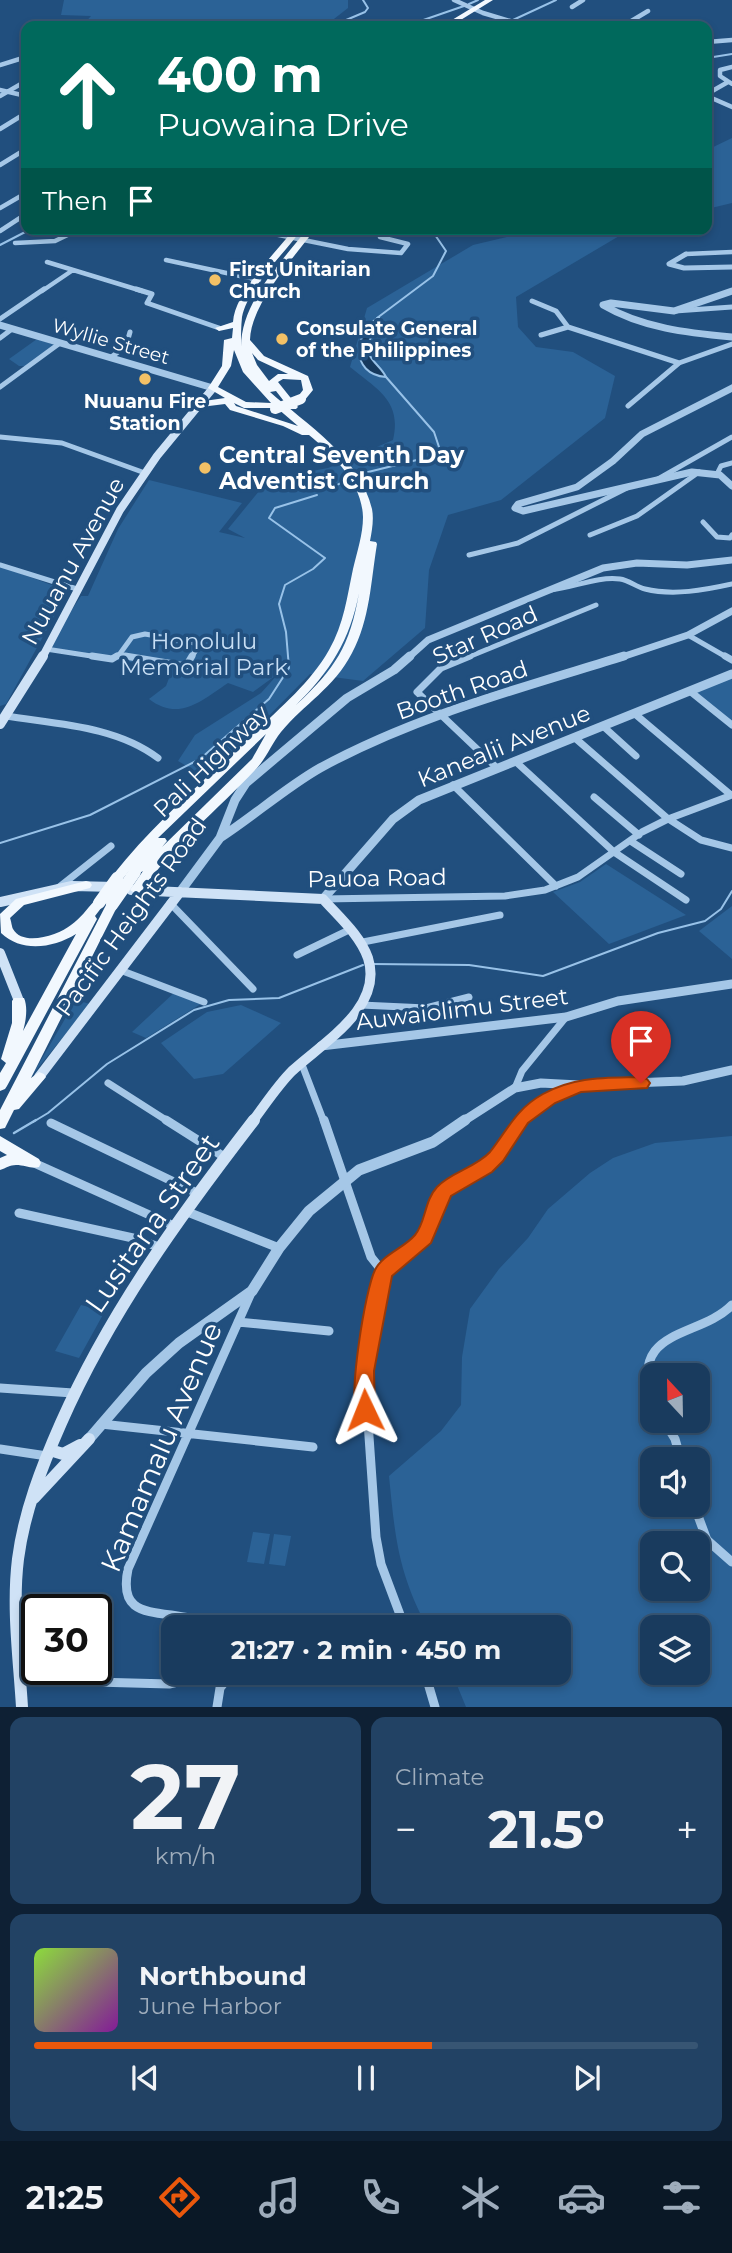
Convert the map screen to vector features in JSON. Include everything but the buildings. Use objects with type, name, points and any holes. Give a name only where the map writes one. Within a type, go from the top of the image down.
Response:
[{"type":"highway","points":[[464,21],[490,0]]},
{"type":"highway","points":[[455,21],[501,0]]},
{"type":"highway","points":[[213,388],[227,369],[230,359],[229,335],[243,303],[294,235]]},
{"type":"highway","points":[[194,409],[207,403],[227,401],[242,408],[274,408],[297,401],[309,390],[305,378],[257,355],[245,336],[255,306],[306,235]]},
{"type":"highway","points":[[219,328],[235,323]]},
{"type":"highway","name":"Pali Highway","points":[[235,323],[236,347],[248,375],[264,392],[351,463]]},
{"type":"highway","points":[[219,328],[229,335]]},
{"type":"highway","name":"Pali Highway","points":[[129,871],[330,678],[354,638],[375,524],[373,499],[351,463],[297,401],[271,389],[246,349],[245,336]]},
{"type":"highway","points":[[213,388],[232,408],[297,428],[351,463]]},
{"type":"highway","points":[[213,388],[244,405],[274,408]]},
{"type":"highway","name":"Pali Highway","points":[[0,1086],[106,904],[129,871],[303,691],[332,657],[345,630],[368,524],[361,478]]},
{"type":"highway","points":[[136,890],[148,871],[173,843],[257,761],[276,729]]},
{"type":"highway","points":[[86,885],[20,902],[4,917],[6,930],[22,940],[54,939],[76,928],[106,904]]},
{"type":"highway","name":"Pali Highway","points":[[2,1120],[106,904]]},
{"type":"highway","points":[[0,1073],[12,1052],[19,1023],[19,1001]]},
{"type":"highway","points":[[2,1120],[39,1077]]},
{"type":"highway","points":[[0,1141],[3,1146],[34,1163]]},
{"type":"highway","points":[[0,1165],[10,1159],[34,1163]]},
{"type":"main road","name":"Nuuanu Avenue","points":[[2,719],[46,649],[110,527],[170,437],[213,388]]},
{"type":"main road","name":"Pauoa Road","points":[[0,902],[58,888],[86,885],[323,899]]},
{"type":"main road","name":"Pacific Heights Road","points":[[39,1077],[180,892]]},
{"type":"main road","name":"Lusitana Street","points":[[22,1707],[14,1599],[18,1557],[48,1453],[73,1392],[117,1310],[174,1226],[281,1085],[301,1062],[361,1005],[370,986],[371,968],[363,942],[323,899]]},
{"type":"main road","points":[[0,953],[19,1001]]},
{"type":"main road","points":[[48,1453],[71,1452],[89,1439]]},
{"type":"main road","points":[[33,1498],[89,1439]]},
{"type":"street","points":[[454,0],[511,21]]},
{"type":"street","points":[[572,7],[583,0]]},
{"type":"street","points":[[631,21],[648,10]]},
{"type":"street","points":[[712,42],[732,40]]},
{"type":"street","points":[[0,65],[21,59]]},
{"type":"street","points":[[712,92],[730,83],[720,76],[720,70],[732,66]]},
{"type":"street","points":[[0,96],[21,84]]},
{"type":"street","points":[[0,90],[21,95]]},
{"type":"street","points":[[712,97],[732,107]]},
{"type":"street","points":[[0,128],[21,116]]},
{"type":"street","points":[[0,164],[21,152]]},
{"type":"street","points":[[0,208],[21,196]]},
{"type":"street","points":[[0,231],[21,217]]},
{"type":"street","points":[[15,243],[60,239],[68,235]]},
{"type":"street","points":[[266,235],[286,246]]},
{"type":"street","points":[[299,235],[374,254],[401,253],[408,244],[380,237]]},
{"type":"street","points":[[732,252],[686,254],[669,264],[684,268],[732,267]]},
{"type":"street","points":[[166,260],[260,281]]},
{"type":"street","points":[[47,262],[152,295],[147,303],[219,328]]},
{"type":"street","points":[[0,319],[73,270]]},
{"type":"street","points":[[674,311],[732,291]]},
{"type":"street","points":[[533,301],[556,311],[568,327]]},
{"type":"street","points":[[732,307],[674,311],[611,303],[603,305],[615,312],[677,332],[732,337]]},
{"type":"street","name":"Wyllie Street","points":[[0,325],[213,388]]},
{"type":"street","points":[[541,335],[568,327],[679,363]]},
{"type":"street","points":[[0,338],[12,329]]},
{"type":"street","points":[[110,358],[126,346],[130,332]]},
{"type":"street","points":[[0,387],[60,343]]},
{"type":"street","points":[[628,406],[679,363],[732,344]]},
{"type":"street","points":[[732,388],[642,434],[613,461],[578,486],[518,504],[515,508],[523,511],[700,472],[717,474],[728,479],[732,486]]},
{"type":"street","points":[[654,481],[732,437]]},
{"type":"street","points":[[0,438],[62,443],[145,473]]},
{"type":"street","points":[[717,474],[721,466],[732,463]]},
{"type":"street","points":[[590,535],[637,516],[700,472]]},
{"type":"street","points":[[469,555],[518,543],[627,488]]},
{"type":"street","points":[[704,522],[709,534],[719,539],[730,538],[732,535]]},
{"type":"street","name":"Pacific Heights Road","points":[[180,892],[220,838],[240,792],[257,773],[342,703],[394,670],[428,640],[583,574],[622,564],[687,565],[732,560]]},
{"type":"street","points":[[0,565],[77,589]]},
{"type":"street","points":[[546,590],[562,590],[589,580],[623,579],[644,589],[656,591],[690,590],[732,584]]},
{"type":"street","name":"Star Road","points":[[497,768],[417,692],[441,668],[596,605]]},
{"type":"street","name":"Booth Road","points":[[220,838],[319,769],[369,744],[443,714],[688,635],[732,611]]},
{"type":"street","points":[[46,649],[112,659],[119,655],[129,640],[140,634],[200,644],[186,666],[119,655]]},
{"type":"street","points":[[688,635],[732,660]]},
{"type":"street","name":"Kanealii Avenue","points":[[323,899],[402,811],[453,785],[732,674]]},
{"type":"street","points":[[691,692],[732,725]]},
{"type":"street","points":[[635,714],[732,795]]},
{"type":"street","points":[[2,719],[115,736],[140,744],[158,758]]},
{"type":"street","points":[[604,727],[636,756]]},
{"type":"street","points":[[575,738],[668,819],[704,841],[722,843],[732,848]]},
{"type":"street","points":[[515,761],[614,852],[687,900]]},
{"type":"street","points":[[453,785],[556,886]]},
{"type":"street","name":"Pauoa Road","points":[[323,899],[513,896],[556,886],[578,877],[639,835],[668,819],[732,795]]},
{"type":"street","points":[[594,797],[639,835]]},
{"type":"street","points":[[231,810],[236,815],[245,817],[255,813]]},
{"type":"street","points":[[632,842],[681,874]]},
{"type":"street","points":[[58,888],[111,846]]},
{"type":"street","points":[[170,903],[253,989]]},
{"type":"street","points":[[363,942],[500,915]]},
{"type":"street","points":[[296,955],[351,929]]},
{"type":"street","points":[[120,970],[204,1002]]},
{"type":"street","name":"Auwaiolimu Street","points":[[319,1046],[566,1017],[618,1001],[732,984]]},
{"type":"street","points":[[361,1005],[426,1008],[469,997]]},
{"type":"street","points":[[514,1088],[522,1071],[566,1017]]},
{"type":"street","points":[[301,1062],[371,1257],[383,1272]]},
{"type":"street","points":[[89,1439],[162,1358],[252,1291],[279,1248],[309,1211],[345,1180],[368,1166],[433,1142],[514,1088],[541,1083],[579,1085],[683,1081],[732,1070]]},
{"type":"street","points":[[108,1083],[226,1157]]},
{"type":"street","points":[[400,1615],[384,1576],[376,1537],[368,1422],[363,1401],[364,1371],[383,1272],[424,1238],[444,1191],[485,1167],[532,1109],[579,1085]]},
{"type":"street","points":[[51,1123],[199,1194]]},
{"type":"street","points":[[34,1163],[174,1226]]},
{"type":"street","points":[[185,1211],[279,1248]]},
{"type":"street","points":[[19,1213],[133,1238],[159,1247]]},
{"type":"street","name":"Kamamalu Avenue","points":[[171,1615],[139,1610],[132,1605],[125,1591],[128,1569],[252,1291]]},
{"type":"street","points":[[650,1363],[659,1347],[677,1332],[715,1320],[732,1305]]},
{"type":"street","points":[[238,1322],[329,1331]]},
{"type":"street","points":[[0,1388],[73,1392]]},
{"type":"street","points":[[101,1424],[313,1447]]},
{"type":"street","points":[[0,1450],[48,1453]]},
{"type":"street","points":[[698,1517],[707,1540],[732,1562]]},
{"type":"street","points":[[20,1680],[161,1684]]},
{"type":"street","points":[[217,1707],[222,1685]]},
{"type":"street","points":[[429,1685],[435,1707]]},
{"type":"green space","points":[[64,0],[348,0],[348,8],[331,21],[86,21],[91,16],[61,15]]},
{"type":"green space","points":[[732,138],[732,203],[712,208],[712,148]]},
{"type":"green space","name":"Honolulu Memorial Park","points":[[516,235],[621,235],[516,297],[518,327],[536,347],[573,352],[615,376],[605,418],[501,500],[448,515],[429,570],[425,628],[363,681],[310,674],[237,748],[202,775],[178,761],[195,735],[261,693],[279,673],[253,692],[228,683],[199,702],[180,709],[170,709],[149,699],[166,686],[171,673],[168,668],[46,649],[81,596],[88,596],[118,529],[149,480],[242,503],[219,532],[245,538],[228,529],[269,479],[328,468],[393,440],[395,427],[391,406],[378,390],[350,367],[367,308],[473,245]]},
{"type":"green space","points":[[37,339],[55,345],[27,366],[19,366],[9,359]]},
{"type":"green space","points":[[0,566],[68,591],[6,704],[0,706]]},
{"type":"green space","points":[[732,676],[732,723],[694,692]]},
{"type":"green space","points":[[606,864],[686,915],[609,944],[553,892],[580,882]]},
{"type":"green space","points":[[732,906],[732,959],[699,931]]},
{"type":"green space","points":[[176,991],[204,1002],[146,1038],[132,1032]]},
{"type":"green space","points":[[76,1000],[90,1004],[33,1074]]},
{"type":"green space","points":[[241,1005],[281,1023],[223,1074],[194,1079],[161,1043],[207,1012]]},
{"type":"green space","points":[[732,1136],[732,1707],[466,1707],[457,1685],[571,1685],[571,1615],[421,1615],[399,1554],[389,1476],[441,1431],[461,1405],[462,1357],[470,1309],[548,1209],[590,1173],[613,1158],[655,1143]]},
{"type":"green space","points":[[81,1305],[105,1311],[79,1358],[55,1351]]},
{"type":"green space","points":[[253,1532],[270,1534],[264,1564],[247,1562]]},
{"type":"green space","points":[[274,1534],[291,1536],[285,1566],[269,1564]]},
{"type":"shaded area","points":[[379,317],[368,349],[386,377],[374,374],[366,368],[359,352],[364,332]]},
{"type":"waterway","points":[[344,21],[365,12],[368,8],[363,0]]},
{"type":"waterway","points":[[469,4],[478,0]]},
{"type":"waterway","points":[[513,20],[556,0]]},
{"type":"waterway","points":[[420,21],[464,6]]},
{"type":"waterway","points":[[712,57],[732,54]]},
{"type":"waterway","points":[[0,245],[21,234]]},
{"type":"waterway","points":[[377,318],[433,276],[446,251],[435,235]]},
{"type":"waterway","points":[[356,475],[433,456],[440,450],[434,432],[386,377]]},
{"type":"waterway","points":[[332,488],[351,477]]},
{"type":"waterway","points":[[0,843],[90,815],[200,759],[269,699],[289,668],[286,632],[279,604],[285,585],[313,569],[325,558],[269,518],[275,508],[317,495]]},
{"type":"waterway","points":[[372,964],[469,965],[543,976],[658,933],[705,921],[721,909],[732,891]]},
{"type":"waterway","points":[[33,1122],[48,1113],[107,1064],[194,1010],[229,1000],[279,998],[363,965]]},
{"type":"waterway","points":[[14,1133],[36,1120]]},
{"type":"place","name":"First Unitarian Church","points":[[215,280]]},
{"type":"place","name":"Consulate General of the Philippines","points":[[282,339]]},
{"type":"place","name":"Nuuanu Fire Station","points":[[145,379]]},
{"type":"place","name":"Central Seventh Day Adventist Church","points":[[205,468]]},
{"type":"route","points":[[365,1410],[364,1371],[383,1272],[424,1238],[444,1191],[485,1167],[496,1156],[517,1124],[532,1109],[549,1099],[579,1085],[641,1083]]}]
